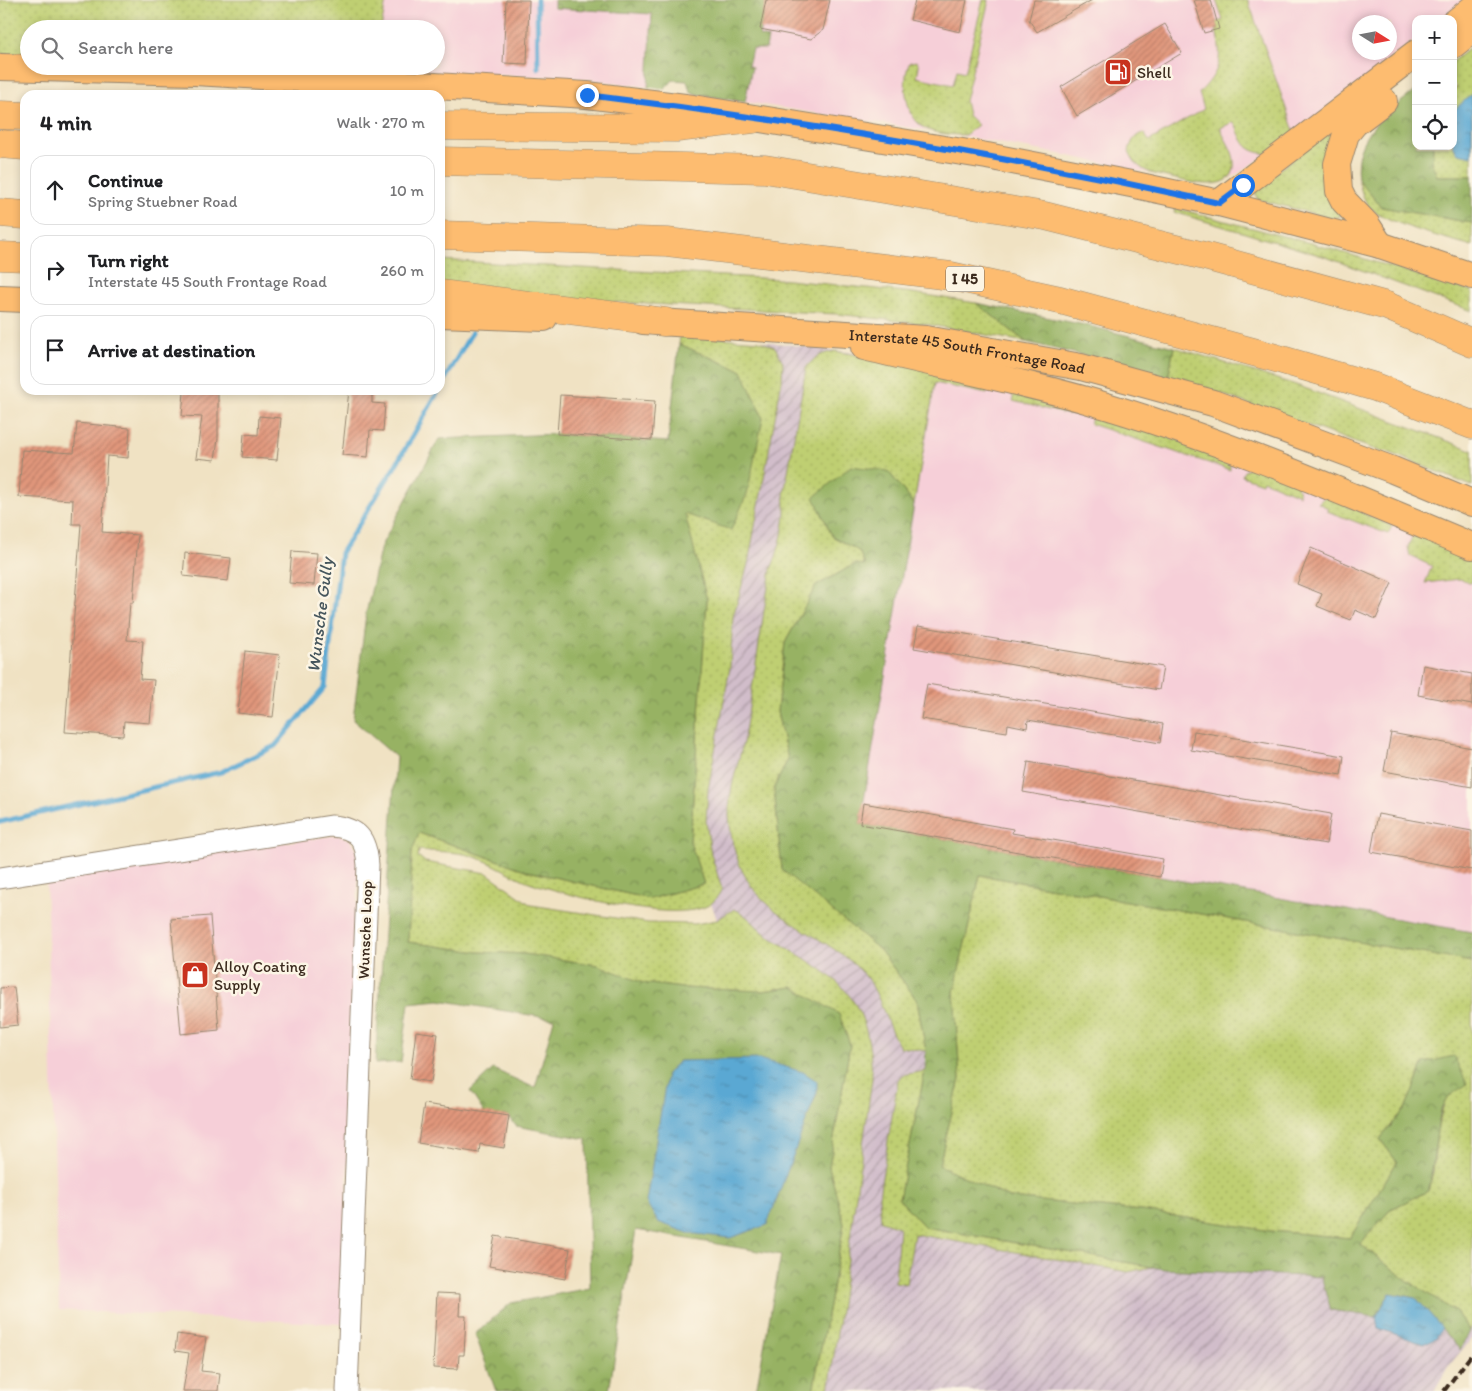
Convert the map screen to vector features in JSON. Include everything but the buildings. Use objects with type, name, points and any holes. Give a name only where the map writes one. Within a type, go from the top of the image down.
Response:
[{"type":"highway","points":[[0,115],[20,116]]},
{"type":"highway","points":[[445,126],[677,128],[753,118]]},
{"type":"highway","points":[[0,144],[20,146]]},
{"type":"highway","points":[[445,161],[765,169],[1045,216],[1204,256],[1387,306],[1472,343]]},
{"type":"highway","points":[[0,213],[20,214]]},
{"type":"highway","name":"I 45","points":[[445,235],[667,242],[951,276],[1060,300],[1272,357],[1375,387],[1472,425]]},
{"type":"highway","points":[[0,256],[20,257]]},
{"type":"highway","points":[[445,295],[665,322]]},
{"type":"main road","points":[[1457,21],[1472,9]]},
{"type":"main road","points":[[1457,42],[1472,30]]},
{"type":"main road","points":[[1219,203],[1412,56]]},
{"type":"main road","points":[[0,67],[20,68]]},
{"type":"main road","points":[[239,75],[402,86],[587,95],[694,108],[986,156],[1219,203],[1380,245],[1472,276]]},
{"type":"main road","points":[[1380,245],[1367,226],[1344,201],[1340,191],[1337,164],[1340,147],[1346,134],[1356,123],[1412,78]]},
{"type":"main road","points":[[0,298],[20,299]]},
{"type":"main road","name":"Interstate 45 South Frontage Road","points":[[445,314],[665,322],[926,339],[1081,367],[1213,403],[1393,470],[1472,503]]},
{"type":"main road","points":[[801,331],[1003,378],[1145,418],[1244,453],[1472,546]]},
{"type":"street","name":"Wunsche Loop","points":[[0,878],[331,826],[351,830],[364,842],[368,865],[347,1391]]},
{"type":"shaded area","points":[[386,0],[554,0],[554,8],[653,14],[648,87],[578,78],[445,73],[445,20],[383,20]]},
{"type":"shaded area","points":[[737,0],[1466,0],[1447,15],[1412,15],[1412,42],[1397,54],[1397,15],[1352,15],[1352,60],[1389,60],[1274,150],[1227,180],[1216,184],[1200,184],[1060,154],[956,135],[739,101]]},
{"type":"shaded area","points":[[680,335],[759,341],[848,352],[938,369],[860,824],[1472,932],[1472,1338],[1448,1367],[1434,1391],[790,1391],[850,1045],[726,946],[690,842],[667,446]]},
{"type":"shaded area","points":[[938,369],[1106,411],[1472,554],[1472,932],[860,824]]},
{"type":"shaded area","points":[[339,835],[349,839],[355,846],[359,857],[342,1324],[59,1310],[46,875]]},
{"type":"green space","points":[[0,0],[386,0],[383,20],[20,20],[20,55],[0,54]]},
{"type":"green space","points":[[554,0],[766,0],[759,36],[768,38],[766,49],[752,49],[748,66],[752,67],[745,102],[696,94],[690,91],[687,81],[673,80],[665,89],[648,87],[652,14],[554,8]]},
{"type":"green space","points":[[983,0],[989,0],[965,101],[968,115],[978,125],[965,135],[943,134],[927,129],[917,122],[912,115],[906,97],[907,69],[910,62],[917,61],[919,66],[917,77],[953,85],[957,70],[965,72]]},
{"type":"green space","points":[[1216,0],[1248,0],[1295,134],[1268,154],[1260,153],[1245,145],[1234,122],[1220,128],[1234,160],[1233,171],[1229,178],[1222,182],[1203,184],[1150,173],[1134,161],[1129,151],[1131,145],[1138,135],[1144,133],[1149,141],[1204,109],[1199,93],[1212,78],[1218,65],[1219,57],[1216,30],[1219,29],[1217,22],[1223,20]]},
{"type":"green space","points":[[1472,46],[1472,176],[1437,176],[1432,164],[1433,150],[1457,150],[1457,58]]},
{"type":"green space","points":[[1412,93],[1412,150],[1433,150],[1432,164],[1437,176],[1472,176],[1472,223],[1381,207],[1358,179],[1357,163],[1360,150],[1373,127]]},
{"type":"green space","points":[[1337,124],[1340,217],[1330,218],[1257,199],[1255,189]]},
{"type":"green space","points":[[1358,179],[1381,207],[1472,223],[1472,246],[1418,230],[1379,214],[1366,201]]},
{"type":"green space","points":[[1175,208],[1314,244],[1472,291],[1472,311],[1326,257],[1174,212]]},
{"type":"green space","points":[[445,260],[778,279],[906,292],[976,303],[1026,342],[925,324],[837,314],[558,299],[445,287]]},
{"type":"green space","points":[[976,303],[1085,325],[1174,347],[1168,378],[1026,342]]},
{"type":"green space","points":[[680,335],[759,341],[775,347],[783,362],[782,380],[748,564],[733,617],[730,667],[708,790],[706,821],[711,854],[722,889],[711,904],[696,910],[651,910],[598,901],[552,889],[527,881],[488,862],[466,854],[419,850],[418,856],[425,862],[487,873],[531,905],[648,923],[695,924],[717,920],[734,909],[744,915],[765,934],[831,977],[857,1006],[865,1026],[870,1049],[872,1079],[829,1391],[813,1391],[844,1224],[829,1167],[850,1045],[793,987],[762,991],[682,988],[643,983],[597,965],[524,954],[478,952],[408,942],[412,851],[419,833],[528,871],[650,899],[704,884],[690,842],[707,600],[684,513],[742,371],[679,344]]},
{"type":"green space","points":[[679,344],[742,371],[763,418],[747,494],[731,530],[685,514],[707,600],[690,842],[704,884],[650,899],[528,871],[419,833],[412,851],[408,942],[478,952],[524,954],[598,965],[643,983],[682,988],[762,991],[793,987],[839,1014],[850,1045],[829,1167],[844,1224],[813,1391],[756,1391],[781,1255],[636,1230],[609,1391],[496,1391],[475,1334],[511,1303],[590,1288],[587,1139],[516,1126],[509,1116],[485,1114],[470,1091],[493,1069],[535,1088],[554,1019],[439,1000],[409,1003],[401,1062],[375,1064],[396,757],[353,720],[366,614],[381,546],[439,439],[557,434],[668,442]],"holes":[[[678,1061],[698,1061],[688,1233]]]},
{"type":"green space","points":[[1174,347],[1296,385],[1472,450],[1472,486],[1386,451],[1382,452],[1224,395],[1168,378]]},
{"type":"green space","points":[[834,351],[938,369],[987,388],[987,394],[935,383],[914,504],[888,471],[832,536],[859,551],[865,565],[855,564],[816,586],[785,643],[777,712],[788,759],[774,788],[782,869],[880,950],[917,1000],[926,1051],[900,1047],[873,988],[860,970],[834,949],[790,922],[752,887],[742,871],[733,844],[730,825],[730,796],[744,738],[771,569],[782,533],[785,513],[784,495],[806,368],[818,356]]},
{"type":"green space","points":[[1013,389],[1070,409],[1069,415],[1013,401]]},
{"type":"green space","points":[[1094,411],[1230,458],[1230,470],[1090,424]]},
{"type":"green space","points":[[1253,465],[1297,484],[1299,495],[1263,480],[1262,483],[1242,476],[1244,471]]},
{"type":"green space","points":[[851,466],[888,471],[914,504],[860,824],[1472,932],[1472,962],[980,875],[954,992],[960,1079],[939,1165],[1010,1198],[1142,1211],[1271,1231],[1350,1238],[1397,1162],[1380,1139],[1405,1109],[1424,1063],[1454,1056],[1467,1084],[1447,1098],[1442,1109],[1428,1191],[1391,1209],[1360,1244],[1408,1281],[1456,1312],[1469,1331],[1460,1350],[1416,1298],[1390,1293],[1376,1317],[1331,1310],[1321,1277],[1164,1269],[925,1227],[899,1199],[925,1071],[926,1051],[917,1000],[880,950],[782,870],[774,788],[788,759],[777,712],[785,643],[816,586],[855,564],[865,565],[859,551],[832,536],[814,497]]},
{"type":"green space","points":[[1326,496],[1392,526],[1388,534],[1327,511],[1328,508],[1318,503]]},
{"type":"green space","points":[[1419,535],[1472,554],[1472,583],[1460,579],[1425,583],[1432,566],[1410,556],[1408,547],[1412,537]]},
{"type":"green space","points":[[980,875],[1472,962],[1472,1326],[1469,1331],[1456,1312],[1408,1281],[1360,1244],[1391,1209],[1428,1191],[1433,1173],[1437,1130],[1445,1101],[1424,1063],[1405,1109],[1380,1139],[1397,1162],[1350,1238],[1271,1231],[1142,1211],[1010,1198],[939,1165],[960,1079],[954,992]]},
{"type":"green space","points":[[925,1071],[899,1199],[925,1227],[1153,1267],[1128,1272],[914,1234],[906,1284],[895,1282],[899,1227],[881,1221],[879,1196],[898,1080],[902,1075]]},
{"type":"water","points":[[1472,94],[1472,156],[1458,153],[1456,150],[1457,107]]},
{"type":"water","points":[[759,1059],[803,1072],[817,1081],[817,1092],[767,1225],[730,1238],[688,1233],[658,1222],[646,1202],[667,1074],[679,1061]]},
{"type":"water","points":[[1390,1293],[1416,1298],[1442,1328],[1436,1338],[1423,1344],[1378,1328],[1376,1317]]},
{"type":"waterway","name":"Wunsche Gully","points":[[537,0],[538,68]]},
{"type":"waterway","name":"Wunsche Gully","points":[[445,379],[472,332]]},
{"type":"waterway","name":"Wunsche Gully","points":[[0,822],[221,772],[275,746],[325,687],[341,553],[394,468],[436,395]]},
{"type":"railway","points":[[1444,1391],[1472,1354]]},
{"type":"place","name":"Shell","points":[[1118,72]]},
{"type":"place","name":"Alloy Coating Supply","points":[[195,975]]},
{"type":"route","points":[[587,95],[694,108],[986,156],[1219,203],[1243,185]]}]
